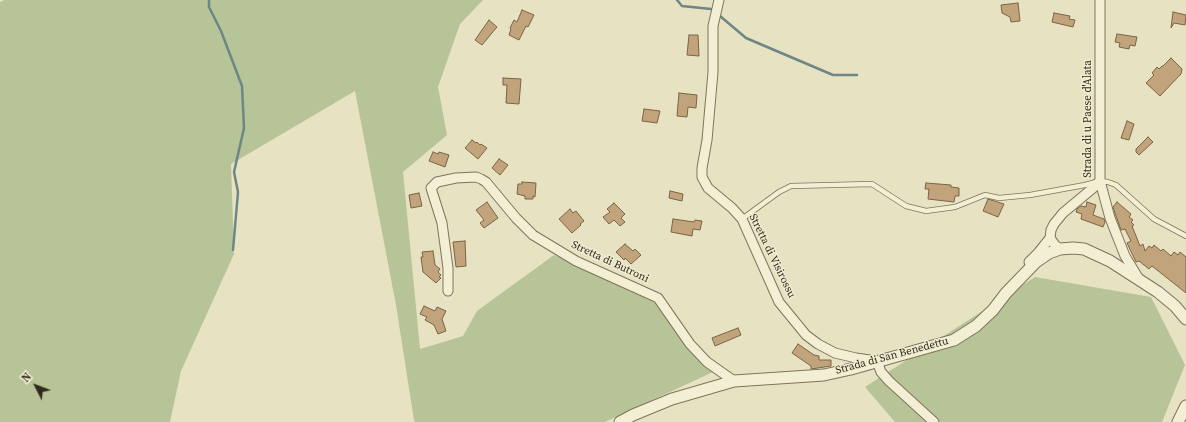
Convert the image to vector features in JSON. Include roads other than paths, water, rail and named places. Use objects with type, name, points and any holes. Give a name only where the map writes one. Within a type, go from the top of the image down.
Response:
[{"type":"street","name":"Stretta di Visirossu","points":[[719,0],[713,26],[712,72],[707,140],[702,168],[702,177],[708,188],[732,208],[742,219],[779,302],[806,335],[818,344],[835,353],[877,361]]},
{"type":"street","name":"Strada di u Paese d'Alata","points":[[1100,0],[1100,181],[1110,218],[1122,250],[1139,278]]},
{"type":"street","name":"Stretta di Butroni","points":[[448,291],[448,268],[442,223],[432,188],[437,182],[456,178],[481,178],[533,235],[576,261],[658,298],[690,344],[707,362],[734,381]]},
{"type":"street","points":[[1026,272],[1028,263],[1050,238],[1051,230],[1063,213],[1100,181]]},
{"type":"street","points":[[1050,238],[1060,249]]},
{"type":"street","name":"Strada di San Benedettu","points":[[620,422],[633,415],[672,400],[734,381],[824,375],[851,369],[954,340],[976,326],[993,310],[1006,293],[1036,262],[1048,253],[1060,249],[1084,249],[1110,261],[1139,278],[1158,292],[1175,306],[1186,319]]},
{"type":"street","points":[[877,361],[881,372],[888,381],[934,422]]},
{"type":"street","points":[[1178,422],[1186,406]]},
{"type":"lane","points":[[742,219],[779,192],[791,186],[872,184],[906,206],[926,211],[955,207],[985,195],[999,198],[1030,196],[1100,181],[1108,182],[1116,186],[1154,219],[1186,236]]},
{"type":"waterway","points":[[209,0],[209,7],[221,31],[242,86],[244,128],[234,172],[238,192],[233,250]]},
{"type":"waterway","points":[[677,0],[682,6],[713,10]]},
{"type":"waterway","points":[[720,16],[746,38],[833,75],[857,75]]}]
